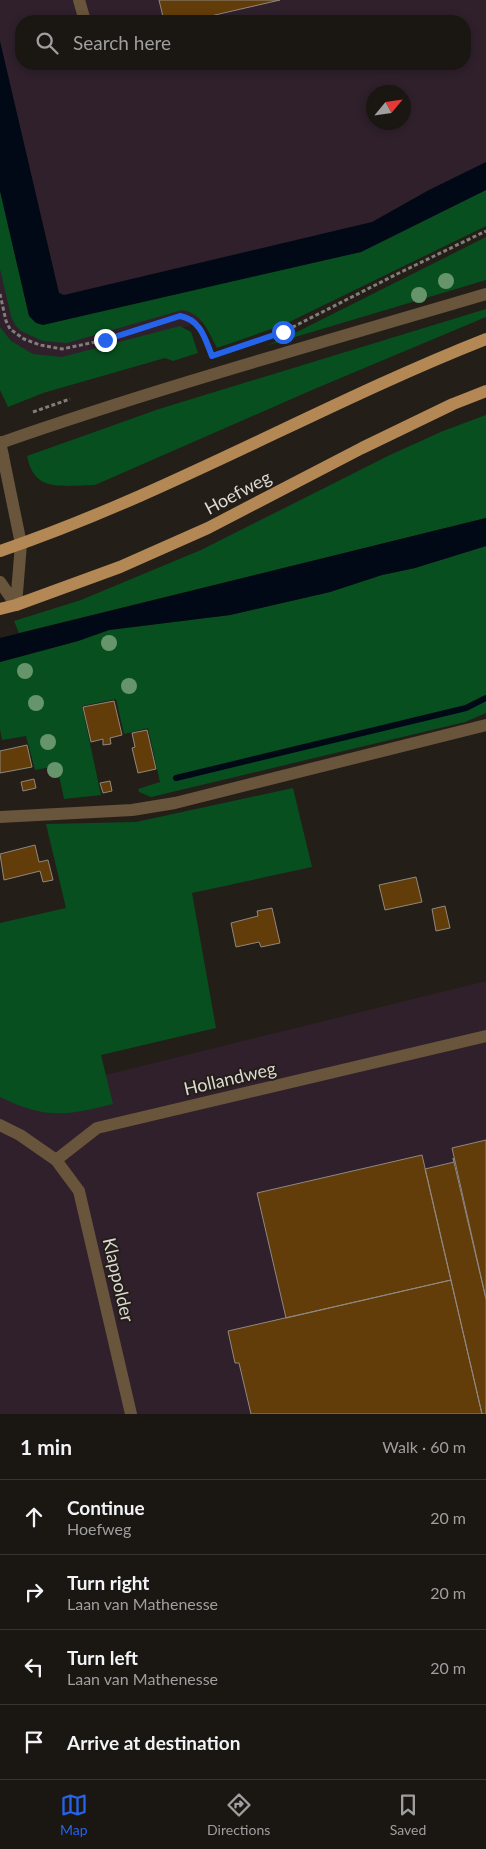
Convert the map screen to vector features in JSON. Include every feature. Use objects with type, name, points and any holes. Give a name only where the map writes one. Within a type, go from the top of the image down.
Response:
[{"type":"main road","name":"Hoefweg","points":[[0,551],[57,531],[178,479],[348,399],[486,339]]},
{"type":"main road","name":"Hoefweg","points":[[0,609],[16,605],[120,567],[208,528],[370,444],[453,404],[486,391]]},
{"type":"street","points":[[79,0],[83,15]]},
{"type":"street","points":[[16,605],[21,544],[1,447],[72,418],[486,294]]},
{"type":"street","points":[[0,582],[16,605]]},
{"type":"street","points":[[0,817],[132,810],[174,804],[486,725]]},
{"type":"street","name":"Hollandweg","points":[[56,1160],[97,1128],[486,1036]]},
{"type":"street","points":[[0,1125],[20,1135],[56,1160]]},
{"type":"street","name":"Klappolder","points":[[56,1160],[79,1191],[131,1414]]},
{"type":"path","points":[[248,344],[283,332],[486,231]]},
{"type":"path","points":[[0,294],[6,321],[10,329],[24,339],[40,345],[62,349],[105,340],[180,316],[189,318],[196,323],[212,356]]},
{"type":"shaded area","points":[[0,0],[486,0],[486,208],[287,297],[22,375],[0,343]]},
{"type":"shaded area","points":[[0,41],[59,293],[64,295],[372,222],[429,190],[486,162],[486,190],[361,252],[43,325],[36,323],[29,316],[0,191]]},
{"type":"shaded area","points":[[486,518],[486,546],[415,568],[382,575],[330,592],[230,615],[109,630],[78,641],[0,662],[0,638]]},
{"type":"shaded area","points":[[486,981],[486,1414],[0,1414],[0,1091],[36,1092]]},
{"type":"green space","points":[[486,190],[486,226],[283,325],[217,348],[204,324],[195,315],[182,310],[67,343],[43,341],[21,331],[15,325],[11,316],[0,269],[0,191],[29,315],[361,252]]},
{"type":"green space","points":[[486,237],[486,280],[265,346],[285,338]]},
{"type":"green space","points":[[486,309],[486,317],[312,390],[95,485],[51,485],[40,480],[31,469],[27,456],[159,409]]},
{"type":"green space","points":[[180,326],[191,332],[198,353],[173,361],[165,358],[43,393],[8,407],[0,390],[0,327],[11,341],[33,354],[62,357]]},
{"type":"green space","points":[[486,415],[486,518],[19,633],[14,621],[81,600],[201,550],[390,455],[443,431]]},
{"type":"green space","points":[[486,546],[486,713],[465,722],[151,797],[139,792],[138,789],[160,782],[148,728],[124,734],[116,699],[82,706],[101,795],[64,799],[57,766],[35,770],[26,736],[2,740],[0,729],[0,662],[78,641],[109,630],[230,615],[330,592],[382,575],[415,568]]},
{"type":"green space","points":[[293,788],[312,867],[192,893],[216,1028],[101,1055],[113,1104],[82,1111],[56,1113],[30,1109],[0,1097],[0,923],[66,908],[46,824],[136,822]]},
{"type":"building","points":[[159,0],[280,0],[215,15],[163,15]]},
{"type":"building","points":[[114,701],[122,735],[110,738],[111,744],[103,745],[103,739],[91,742],[83,707]]},
{"type":"building","points":[[147,730],[156,769],[138,773],[132,748],[135,747],[132,733]]},
{"type":"building","points":[[27,745],[32,767],[0,773],[0,751]]},
{"type":"building","points":[[34,779],[36,788],[23,791],[21,782]]},
{"type":"building","points":[[110,781],[112,791],[103,793],[100,783]]},
{"type":"building","points":[[35,845],[39,862],[48,860],[53,880],[43,882],[40,871],[4,880],[0,854]]},
{"type":"building","points":[[416,877],[422,902],[385,910],[379,885]]},
{"type":"building","points":[[445,906],[450,928],[436,931],[432,909]]},
{"type":"building","points":[[272,908],[280,943],[261,947],[259,942],[236,947],[231,923],[258,916],[257,911]]},
{"type":"building","points":[[486,1140],[486,1299],[452,1148]]},
{"type":"building","points":[[422,1155],[451,1280],[286,1318],[257,1193]]},
{"type":"building","points":[[454,1162],[486,1299],[486,1414],[482,1414],[425,1169]]},
{"type":"building","points":[[451,1280],[482,1414],[251,1414],[239,1363],[235,1363],[228,1331]]},
{"type":"waterway","points":[[176,778],[466,708],[486,698]]},
{"type":"route","points":[[105,340],[180,316],[189,318],[196,323],[212,356],[283,332]]}]
